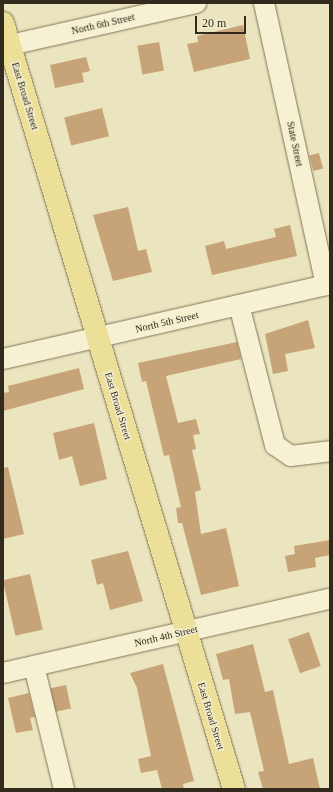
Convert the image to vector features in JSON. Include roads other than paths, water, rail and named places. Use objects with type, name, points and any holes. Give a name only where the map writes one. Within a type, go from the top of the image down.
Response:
[{"type":"main road","name":"East Broad Street","points":[[3,23],[234,789]]},
{"type":"street","name":"North 6th Street","points":[[10,45],[196,3]]},
{"type":"street","name":"State Street","points":[[264,3],[328,285]]},
{"type":"street","name":"North 5th Street","points":[[3,359],[328,285]]},
{"type":"street","points":[[239,305],[275,445],[290,456],[330,451]]},
{"type":"street","name":"North 4th Street","points":[[3,673],[330,599]]},
{"type":"street","points":[[34,666],[64,789]]}]
